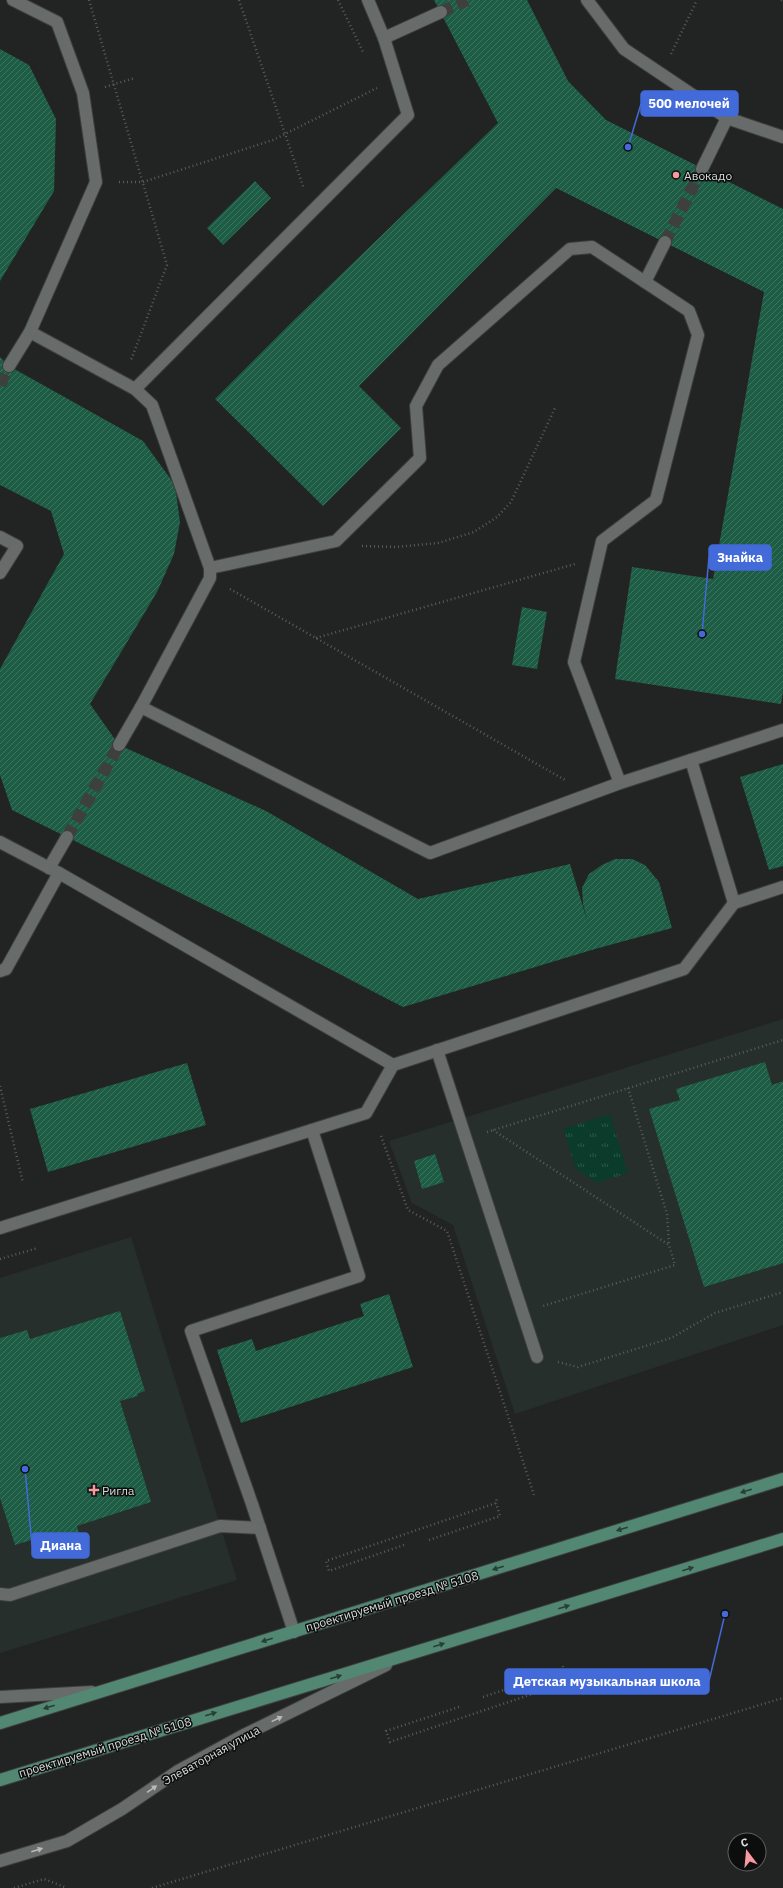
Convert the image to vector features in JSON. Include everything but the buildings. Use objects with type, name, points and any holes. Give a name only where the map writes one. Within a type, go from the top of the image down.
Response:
[{"type":"main road","name":"проектируемый проезд № 5108","points":[[0,1723],[783,1479]]},
{"type":"main road","name":"проектируемый проезд № 5108","points":[[0,1780],[783,1539]]},
{"type":"street","points":[[9,366],[30,332],[96,182],[83,93],[57,22],[13,0]]},
{"type":"street","points":[[135,390],[408,115],[384,38],[368,0]]},
{"type":"street","points":[[587,0],[624,49],[727,118],[783,137]]},
{"type":"street","points":[[384,38],[441,12]]},
{"type":"street","points":[[702,169],[727,118]]},
{"type":"street","points":[[645,282],[665,242]]},
{"type":"street","points":[[210,573],[336,542],[420,458],[416,406],[438,365],[570,249],[592,247],[689,310],[698,335],[656,500],[602,541],[574,662],[620,783]]},
{"type":"street","points":[[30,332],[135,390],[152,405],[210,573],[119,744]]},
{"type":"street","points":[[0,537],[17,546],[0,573]]},
{"type":"street","points":[[140,707],[430,853],[591,795],[620,783],[783,730]]},
{"type":"street","points":[[690,760],[734,903]]},
{"type":"street","points":[[0,971],[6,969],[54,871],[67,837]]},
{"type":"street","points":[[0,842],[54,871],[393,1065]]},
{"type":"street","points":[[0,1228],[366,1113],[393,1065],[684,969],[734,903],[783,887]]},
{"type":"street","points":[[437,1050],[537,1357]]},
{"type":"street","points":[[294,1632],[260,1528],[191,1330],[359,1276],[312,1130]]},
{"type":"street","points":[[0,1594],[10,1595],[220,1526],[260,1528]]},
{"type":"street","name":"Элеваторная улица","points":[[0,1861],[66,1841],[122,1809],[185,1767],[244,1735],[402,1657]]},
{"type":"street","points":[[0,1696],[100,1692]]},
{"type":"path","points":[[89,0],[167,265],[123,383]]},
{"type":"path","points":[[239,0],[284,134],[312,211]]},
{"type":"path","points":[[338,0],[367,60]]},
{"type":"path","points":[[661,74],[697,0]]},
{"type":"path","points":[[83,93],[135,78]]},
{"type":"path","points":[[96,182],[143,182],[273,140],[396,78]]},
{"type":"path","points":[[336,542],[368,547],[396,547],[438,543],[474,532],[498,517],[511,502],[555,408]]},
{"type":"path","points":[[316,638],[598,557]]},
{"type":"path","points":[[210,573],[316,638],[591,795]]},
{"type":"path","points":[[465,1138],[783,1040]]},
{"type":"path","points":[[0,1086],[23,1183]]},
{"type":"path","points":[[522,1312],[675,1265],[669,1245],[667,1214],[628,1088]]},
{"type":"path","points":[[493,1130],[669,1245]]},
{"type":"path","points":[[381,1136],[408,1210],[447,1231],[534,1495]]},
{"type":"path","points":[[0,1260],[38,1248]]},
{"type":"path","points":[[537,1357],[578,1366],[671,1338],[715,1313],[783,1292]]},
{"type":"path","points":[[429,1540],[500,1516],[496,1503],[497,1497]]},
{"type":"path","points":[[404,1545],[329,1571],[326,1561],[496,1503]]},
{"type":"path","points":[[459,1707],[386,1731],[390,1742],[568,1682],[562,1664]]},
{"type":"path","points":[[483,1696],[563,1670]]},
{"type":"path","points":[[152,1888],[783,1698]]},
{"type":"path","points":[[14,1888],[44,1879],[67,1888]]},
{"type":"shaded area","points":[[783,1019],[783,1325],[515,1414],[453,1225],[412,1203],[389,1141]]},
{"type":"shaded area","points":[[131,1237],[237,1580],[0,1653],[0,1278]]},
{"type":"green space","points":[[610,1114],[628,1173],[597,1183],[576,1169],[563,1129]]},
{"type":"tunnel","points":[[441,12],[467,0]]},
{"type":"tunnel","points":[[665,242],[702,169]]},
{"type":"tunnel","points":[[0,385],[9,366]]},
{"type":"tunnel","points":[[67,837],[119,745]]},
{"type":"place","name":"500 мелочей","points":[[628,147]]},
{"type":"place","name":"Авокадо","points":[[676,175]]},
{"type":"place","name":"Знайка","points":[[702,634]]},
{"type":"place","name":"Диана","points":[[25,1469]]},
{"type":"place","name":"Ригла","points":[[94,1490]]},
{"type":"place","name":"Детская музыкальная школа","points":[[725,1614]]}]
